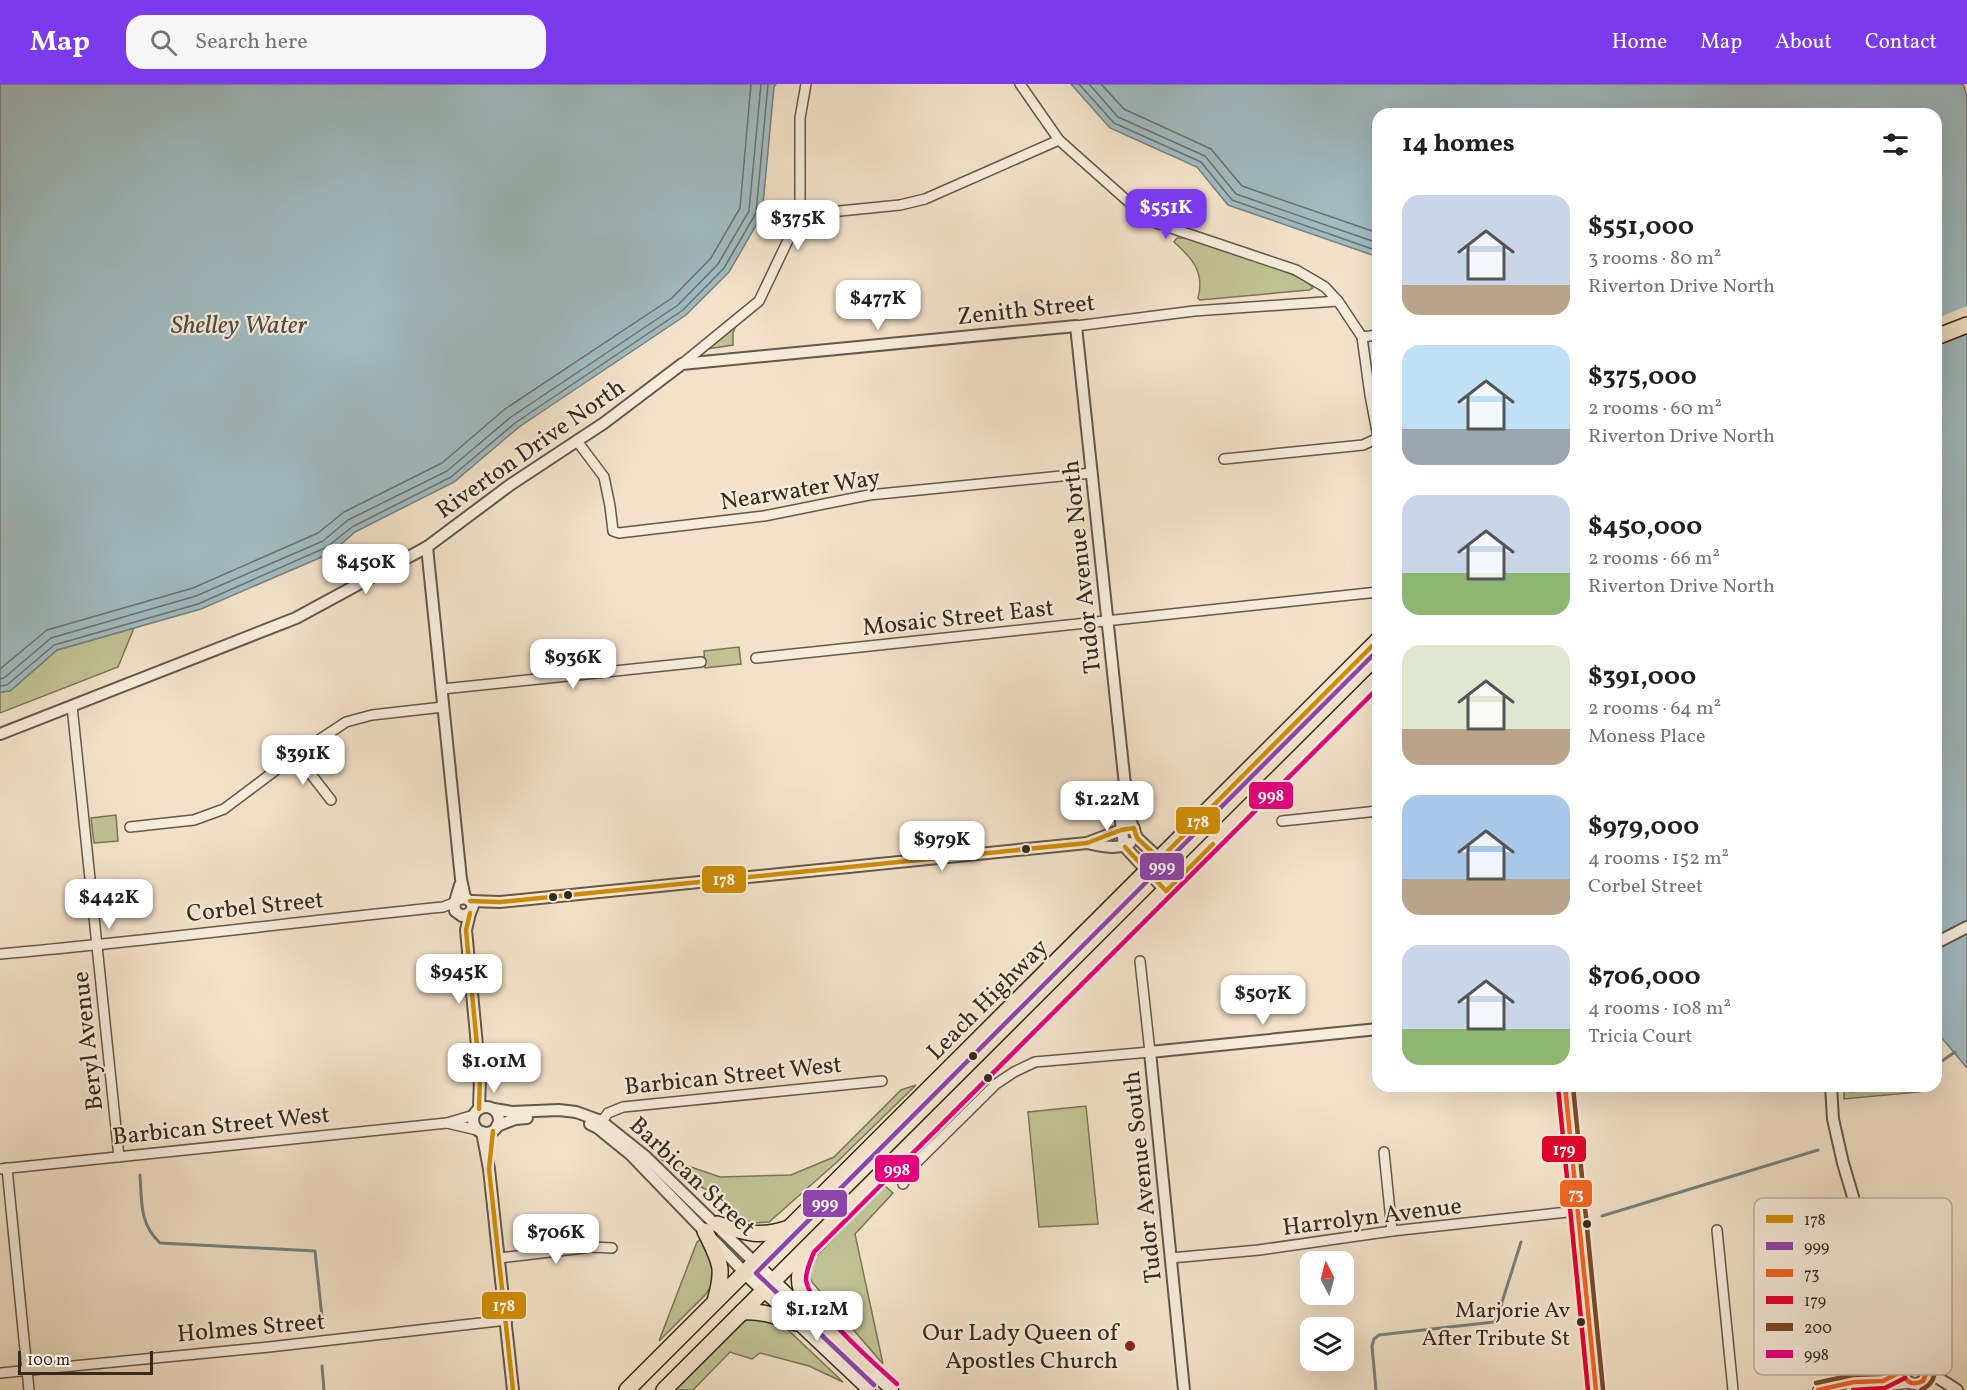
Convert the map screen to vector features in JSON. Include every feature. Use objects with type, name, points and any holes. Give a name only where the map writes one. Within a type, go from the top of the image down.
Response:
[{"type":"highway","points":[[1942,324],[1967,314]]},
{"type":"highway","points":[[1942,335],[1967,325]]},
{"type":"highway","name":"Leach Highway","points":[[627,1390],[1372,646]]},
{"type":"highway","name":"Leach Highway","points":[[664,1390],[1372,684]]},
{"type":"highway","points":[[715,1302],[722,1269],[711,1227],[765,1235],[789,1228]]},
{"type":"highway","points":[[808,1248],[798,1273],[803,1296],[809,1306],[868,1367]]},
{"type":"highway","points":[[742,1312],[768,1314],[796,1323]]},
{"type":"main road","points":[[750,1268],[768,1286],[868,1367],[892,1390]]},
{"type":"main road","points":[[768,1286],[796,1323],[869,1390]]},
{"type":"street","name":"Riverton Drive North","points":[[0,734],[296,618],[427,547],[510,485],[577,441],[682,364],[759,301],[800,215],[800,118],[806,84]]},
{"type":"street","points":[[1020,84],[1059,140],[1150,221],[1296,270],[1325,287],[1338,301],[1362,337],[1372,406]]},
{"type":"street","points":[[800,215],[900,205],[925,199],[1059,140]]},
{"type":"street","name":"Zenith Street","points":[[682,364],[1076,326],[1194,311],[1338,301]]},
{"type":"street","name":"Tudor Avenue North","points":[[1076,326],[1125,785],[1124,804],[1120,814],[1124,846]]},
{"type":"street","points":[[1362,337],[1372,336]]},
{"type":"street","name":"Nearwater Way","points":[[577,441],[604,477],[613,531],[619,533],[764,516],[869,495],[1092,473]]},
{"type":"street","points":[[1224,459],[1363,445],[1372,441]]},
{"type":"street","points":[[427,547],[484,1110],[473,1123],[487,1130]]},
{"type":"street","name":"Mosaic Street East","points":[[756,658],[1372,593]]},
{"type":"street","points":[[442,689],[701,662]]},
{"type":"street","name":"Beryl Avenue","points":[[72,706],[119,1157]]},
{"type":"street","points":[[130,827],[194,820],[224,809],[296,755],[345,722],[372,715],[443,707]]},
{"type":"street","points":[[296,755],[331,800]]},
{"type":"street","name":"Tudor Avenue North","points":[[1124,804],[1135,833],[1179,877]]},
{"type":"street","points":[[1282,821],[1372,812]]},
{"type":"street","name":"Corbel Street","points":[[0,954],[97,946],[150,938],[443,907],[463,907],[1087,843],[1121,830],[1135,833]]},
{"type":"street","points":[[1135,833],[1124,846],[1166,891]]},
{"type":"street","name":"Corbel Street","points":[[1087,843],[1101,846],[1124,846]]},
{"type":"street","points":[[1942,939],[1967,927]]},
{"type":"street","name":"Tudor Avenue South","points":[[1140,961],[1184,1390]]},
{"type":"street","points":[[903,1184],[914,1165],[996,1084],[1035,1062],[1372,1030]]},
{"type":"street","name":"Barbican Street West","points":[[600,1124],[608,1113],[623,1107],[882,1081]]},
{"type":"street","points":[[1566,1092],[1596,1390]]},
{"type":"street","points":[[1831,1092],[1833,1119],[1854,1198]]},
{"type":"street","points":[[484,1110],[499,1119],[487,1130]]},
{"type":"street","name":"Barbican Street West","points":[[4,1169],[447,1123],[484,1110]]},
{"type":"street","name":"Barbican Street","points":[[484,1110],[576,1112],[600,1124],[711,1227],[750,1268]]},
{"type":"street","name":"Barbican Street","points":[[487,1130],[515,1119],[550,1117],[600,1124]]},
{"type":"street","name":"Barbican Street West","points":[[447,1123],[487,1130]]},
{"type":"street","points":[[487,1130],[489,1169],[513,1390]]},
{"type":"street","points":[[1384,1152],[1392,1231]]},
{"type":"street","points":[[4,1169],[29,1390]]},
{"type":"street","name":"Harrolyn Avenue","points":[[1171,1258],[1259,1250],[1392,1231],[1577,1211]]},
{"type":"street","points":[[1717,1230],[1733,1390]]},
{"type":"street","points":[[499,1258],[592,1247],[612,1248]]},
{"type":"street","name":"Holmes Street","points":[[0,1373],[269,1347],[507,1320]]},
{"type":"street","points":[[1818,1390],[1854,1382],[1883,1381],[1894,1375]]},
{"type":"street","points":[[1904,1375],[1910,1383]]},
{"type":"street","points":[[1851,1390],[1917,1383],[1925,1376],[1957,1390]]},
{"type":"street","points":[[1824,1389],[1832,1390]]},
{"type":"green space","points":[[1177,238],[1186,238],[1275,267],[1306,282],[1313,288],[1200,300],[1198,298],[1200,281],[1198,273],[1191,260],[1174,242]]},
{"type":"green space","points":[[739,318],[733,333],[733,345],[694,351]]},
{"type":"green space","points":[[134,628],[118,667],[0,713],[0,692],[10,691],[57,650]]},
{"type":"green space","points":[[739,647],[741,664],[705,668],[704,651]]},
{"type":"green space","points":[[116,815],[118,841],[94,843],[91,818]]},
{"type":"green space","points":[[916,1085],[837,1162],[769,1222],[755,1223],[744,1220],[707,1190],[684,1178],[656,1155],[720,1177],[791,1175],[834,1157],[901,1090]]},
{"type":"green space","points":[[1844,1092],[1919,1092],[1844,1099]]},
{"type":"green space","points":[[1086,1106],[1098,1224],[1039,1227],[1028,1112]]},
{"type":"green space","points":[[884,1185],[893,1193],[855,1234],[883,1364],[812,1282],[808,1273],[810,1263]]},
{"type":"green space","points":[[701,1239],[714,1266],[711,1286],[706,1294],[659,1341],[697,1242]]},
{"type":"green space","points":[[745,1317],[768,1321],[787,1329],[843,1382],[809,1366],[760,1353],[752,1359],[730,1352],[693,1390],[672,1390]]},
{"type":"water","name":"Shelley Water","points":[[0,84],[776,84],[762,215],[729,272],[686,315],[519,427],[454,482],[355,532],[331,553],[201,609],[57,650],[10,691],[0,692]]},
{"type":"water","points":[[1071,84],[1963,84],[1967,96],[1967,1068],[1942,1038],[1942,108],[1372,108],[1372,255],[1228,205],[1197,167],[1110,128]]},
{"type":"pier","points":[[1967,306],[1967,333],[1942,343],[1942,316]]},
{"type":"waterway","points":[[1942,1061],[1955,1052]]},
{"type":"waterway","points":[[1602,1216],[1818,1150]]},
{"type":"waterway","points":[[140,1175],[145,1220],[148,1228],[160,1243],[315,1251],[322,1317]]},
{"type":"waterway","points":[[1376,1390],[1372,1346],[1374,1339],[1379,1335],[1494,1322],[1521,1242]]},
{"type":"waterway","points":[[322,1366],[324,1390]]},
{"type":"transit line","name":"178","points":[[470,901],[500,902],[1087,843],[1121,830],[1134,828],[1137,838],[1160,859],[1372,646]]},
{"type":"transit line","name":"999","points":[[874,1385],[756,1273],[1372,656]]},
{"type":"transit line","name":"998","points":[[897,1384],[844,1334],[809,1290],[806,1279],[814,1252],[1372,694]]},
{"type":"transit line","name":"178","points":[[1125,847],[1166,891],[1213,844]]},
{"type":"transit line","name":"178","points":[[470,913],[466,930],[480,1077],[479,1109]]},
{"type":"transit line","name":"179","points":[[1558,1092],[1588,1390]]},
{"type":"transit line","name":"73","points":[[1566,1092],[1596,1390]]},
{"type":"transit line","name":"200","points":[[1574,1092],[1603,1389]]},
{"type":"transit line","name":"178","points":[[493,1131],[489,1169],[513,1390]]},
{"type":"transit line","name":"200","points":[[1816,1383],[1853,1375]]},
{"type":"transit line","name":"73","points":[[1818,1390],[1854,1382],[1883,1381],[1894,1375]]},
{"type":"transit line","name":"73","points":[[1904,1375],[1909,1382],[1913,1383],[1923,1381],[1926,1375]]},
{"type":"transit line","name":"200","points":[[1921,1390],[1930,1384],[1934,1375]]},
{"type":"transit line","name":"179","points":[[1853,1390],[1885,1388],[1905,1378]]},
{"type":"place","name":"Marjorie Av After Tribute St","points":[[1581,1322]]},
{"type":"place","name":"Our Lady Queen of Apostles Church","points":[[1130,1346]]}]
